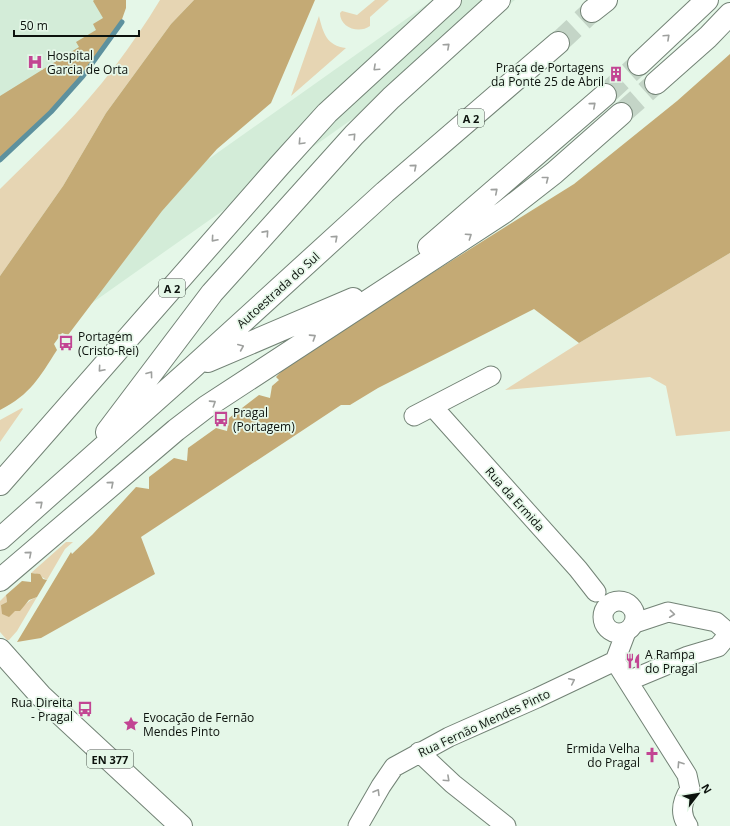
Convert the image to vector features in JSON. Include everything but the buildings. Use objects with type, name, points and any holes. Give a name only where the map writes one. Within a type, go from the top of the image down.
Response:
[{"type":"main road","name":"A 2","points":[[0,484],[316,125],[450,0]]},
{"type":"main road","points":[[76,472],[212,293],[380,108],[435,56],[499,0]]},
{"type":"main road","points":[[639,64],[707,0]]},
{"type":"main road","points":[[656,83],[708,37],[730,14]]},
{"type":"main road","name":"Autoestrada do Sul","points":[[0,538],[192,368],[385,192],[558,43]]},
{"type":"main road","points":[[192,368],[367,293],[434,244],[605,96]]},
{"type":"main road","points":[[0,580],[182,425],[218,399],[504,212],[554,173],[621,114]]},
{"type":"main road","name":"EN 377","points":[[0,650],[41,696],[181,826]]},
{"type":"street","points":[[414,416],[491,376]]},
{"type":"street","name":"Rua da Ermida","points":[[433,407],[578,569],[596,592]]},
{"type":"street","points":[[596,592],[618,601]]},
{"type":"street","points":[[596,592],[603,615],[603,621],[607,629],[615,633],[668,612],[716,622],[730,634],[718,647],[688,656],[628,681]]},
{"type":"street","points":[[603,615],[609,604],[618,601],[624,601],[633,608],[636,617],[615,661],[687,775],[690,789],[684,798],[682,812],[688,826]]},
{"type":"street","name":"Rua Fernão Mendes Pinto","points":[[358,826],[381,786],[394,767],[419,752],[615,661]]},
{"type":"street","points":[[419,752],[453,784],[506,826]]},
{"type":"shaded area","name":"Hospital Garcia de Orta","points":[[0,0],[114,0],[119,14],[0,129]]},
{"type":"shaded area","points":[[126,0],[126,8],[121,22],[82,76],[51,111],[0,160],[0,96],[79,47],[76,42],[96,30],[93,24],[103,18],[93,1]]},
{"type":"shaded area","points":[[160,0],[194,0],[171,24],[106,113],[63,186],[0,276],[0,189],[89,99],[126,51]]},
{"type":"shaded area","points":[[194,0],[315,0],[271,103],[217,149],[162,211],[68,335],[62,333],[54,344],[57,350],[33,384],[19,398],[0,410],[0,276],[63,186],[106,113],[171,24]]},
{"type":"shaded area","points":[[375,0],[389,0],[370,17],[370,26],[356,29],[347,26],[343,22],[340,13],[342,11],[357,15]]},
{"type":"shaded area","points":[[433,0],[515,0],[368,108],[0,368],[0,307]]},
{"type":"shaded area","points":[[319,16],[322,28],[327,38],[334,45],[346,48],[291,96]]},
{"type":"shaded area","points":[[730,54],[730,253],[579,343],[534,309],[378,388],[350,405],[341,405],[141,537],[155,574],[41,638],[17,642],[71,552],[72,554],[93,534],[136,487],[149,489],[149,477],[174,458],[187,461],[188,448],[216,428],[227,431],[229,418],[259,395],[270,398],[272,386],[279,380],[276,377],[290,362],[574,184],[677,101]]},
{"type":"shaded area","points":[[730,253],[730,431],[676,436],[666,386],[650,377],[505,390],[579,343]]},
{"type":"shaded area","points":[[22,408],[23,409],[0,442],[0,420]]},
{"type":"shaded area","points":[[66,542],[73,542],[65,549],[47,580],[35,573],[31,573]]},
{"type":"shaded area","points":[[31,573],[40,574],[43,579],[47,580],[37,597],[29,600],[20,611],[15,611],[9,617],[2,614],[1,605],[7,602],[6,595],[22,581],[31,582]]},
{"type":"shaded area","points":[[6,595],[7,602],[1,605],[15,611],[37,597],[17,631],[9,640],[7,640],[0,632],[0,601]]},
{"type":"waterway","points":[[0,160],[51,112],[83,76],[122,22]]},
{"type":"tunnel","points":[[558,43],[592,11]]},
{"type":"tunnel","points":[[605,95],[639,64]]},
{"type":"tunnel","points":[[621,114],[656,83]]},
{"type":"place","name":"Hospital Garcia de Orta","points":[[35,62]]},
{"type":"place","name":"Praça de Portagens da Ponte 25 de Abril","points":[[616,74]]},
{"type":"place","name":"Portagem (Cristo-Rei)","points":[[66,343]]},
{"type":"place","name":"Pragal (Portagem)","points":[[221,419]]},
{"type":"place","name":"A Rampa do Pragal","points":[[633,661]]},
{"type":"place","name":"Rua Direita - Pragal","points":[[85,709]]},
{"type":"place","name":"Evocação de Fernão Mendes Pinto","points":[[131,724]]},
{"type":"place","name":"Ermida Velha do Pragal","points":[[652,755]]}]
